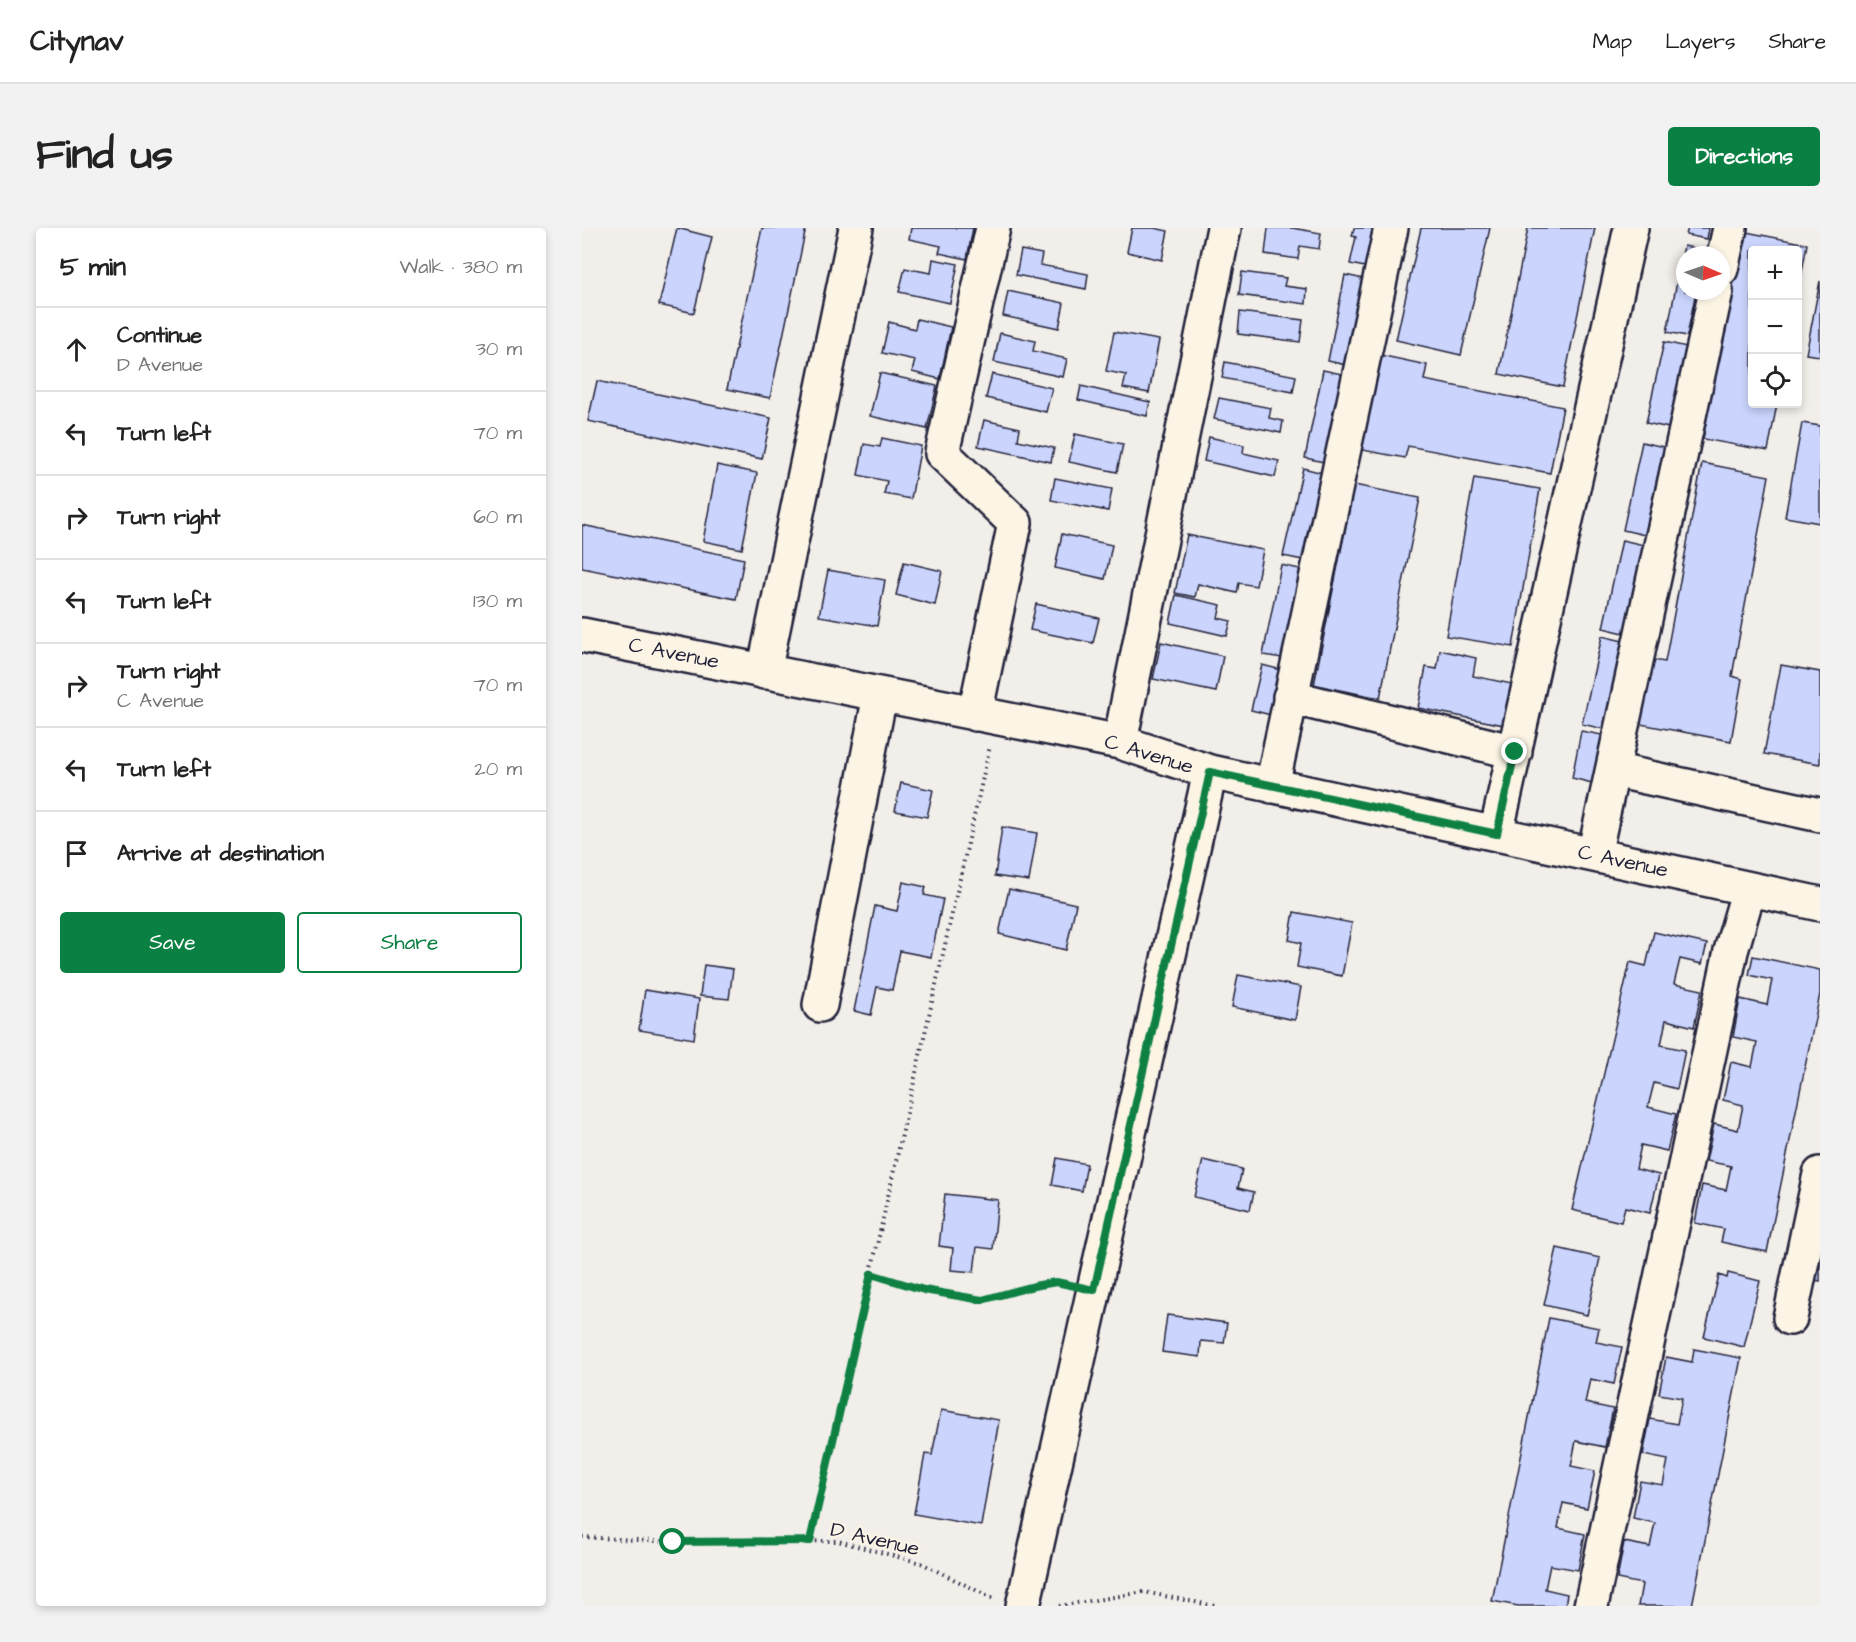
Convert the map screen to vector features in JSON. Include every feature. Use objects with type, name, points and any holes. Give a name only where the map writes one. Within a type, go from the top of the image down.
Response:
[{"type":"street","points":[[764,672],[856,228]]},
{"type":"street","points":[[986,716],[1015,523],[942,453],[993,228]]},
{"type":"street","points":[[1120,742],[1224,228]]},
{"type":"street","points":[[1272,786],[1391,228]]},
{"type":"street","points":[[1497,834],[1631,228]]},
{"type":"street","points":[[1726,246],[1730,228]]},
{"type":"street","points":[[1594,855],[1714,300]]},
{"type":"street","name":"C Avenue","points":[[582,635],[1120,742],[1210,772],[1820,904]]},
{"type":"street","points":[[820,1005],[880,695]]},
{"type":"street","points":[[1290,697],[1515,752]]},
{"type":"street","points":[[1613,770],[1820,815]]},
{"type":"street","points":[[1011,1604],[1094,1290],[1210,772]]},
{"type":"street","points":[[1591,1606],[1731,951],[1749,889]]},
{"type":"street","points":[[1790,1318],[1820,1174]]},
{"type":"path","points":[[810,1541],[871,1274],[986,716]]},
{"type":"path","points":[[871,1274],[924,1290],[982,1300],[1056,1282],[1094,1290]]},
{"type":"path","name":"D Avenue","points":[[582,1537],[673,1542],[838,1541],[921,1563],[1011,1604]]},
{"type":"path","points":[[1059,1606],[1144,1592],[1215,1606]]},
{"type":"building","points":[[677,228],[712,237],[694,313],[659,305]]},
{"type":"building","points":[[762,228],[806,228],[770,398],[727,389]]},
{"type":"building","points":[[911,228],[973,228],[967,259],[939,253],[941,246],[909,239]]},
{"type":"building","points":[[1132,228],[1154,228],[1168,231],[1162,260],[1127,252]]},
{"type":"building","points":[[1268,228],[1292,228],[1321,233],[1319,249],[1300,246],[1298,259],[1265,254]]},
{"type":"building","points":[[1354,228],[1373,228],[1365,267],[1350,264],[1356,237],[1352,236]]},
{"type":"building","points":[[1421,228],[1490,228],[1461,355],[1396,340]]},
{"type":"building","points":[[1528,228],[1595,228],[1563,387],[1499,374]]},
{"type":"building","points":[[1688,228],[1709,228],[1707,239],[1686,235]]},
{"type":"building","points":[[1741,231],[1807,244],[1802,271],[1802,246],[1748,246],[1748,408],[1776,408],[1768,451],[1703,439]]},
{"type":"building","points":[[1021,250],[1042,254],[1040,265],[1088,274],[1086,289],[1016,275]]},
{"type":"building","points":[[933,259],[958,264],[950,303],[899,292],[905,268],[931,273]]},
{"type":"building","points":[[1242,272],[1286,278],[1284,286],[1307,289],[1306,304],[1239,295]]},
{"type":"building","points":[[1345,275],[1364,279],[1346,365],[1328,361]]},
{"type":"building","points":[[1820,281],[1820,356],[1806,354]]},
{"type":"building","points":[[1676,286],[1676,300],[1694,300],[1687,336],[1667,332]]},
{"type":"building","points":[[1008,291],[1064,303],[1059,328],[1003,316]]},
{"type":"building","points":[[1240,312],[1303,320],[1300,342],[1238,334]]},
{"type":"building","points":[[917,319],[951,327],[940,379],[912,372],[915,360],[882,353],[889,322],[915,329]]},
{"type":"building","points":[[1114,332],[1159,340],[1149,393],[1123,388],[1126,375],[1106,371]]},
{"type":"building","points":[[1000,333],[1035,341],[1033,351],[1067,359],[1063,377],[994,362]]},
{"type":"building","points":[[1664,342],[1687,347],[1669,428],[1646,423]]},
{"type":"building","points":[[1375,354],[1427,365],[1424,380],[1563,407],[1550,473],[1408,446],[1405,458],[1357,449]]},
{"type":"building","points":[[1225,362],[1296,376],[1293,392],[1222,378]]},
{"type":"building","points":[[1323,370],[1342,374],[1324,462],[1305,458]]},
{"type":"building","points":[[880,373],[937,386],[927,429],[870,416]]},
{"type":"building","points":[[992,374],[1052,388],[1046,412],[986,398]]},
{"type":"building","points":[[597,381],[771,418],[762,459],[588,421]]},
{"type":"building","points":[[1081,386],[1150,402],[1147,416],[1078,400]]},
{"type":"building","points":[[1219,398],[1271,408],[1269,418],[1283,421],[1281,433],[1214,419]]},
{"type":"building","points":[[984,420],[1020,428],[1018,440],[1054,448],[1051,462],[978,446]]},
{"type":"building","points":[[1802,423],[1820,426],[1820,523],[1785,517]]},
{"type":"building","points":[[1075,434],[1123,444],[1117,472],[1069,462]]},
{"type":"building","points":[[1209,437],[1244,445],[1243,453],[1279,461],[1275,477],[1204,461]]},
{"type":"building","points":[[882,438],[921,446],[911,499],[884,494],[887,481],[858,475],[864,444],[880,447]]},
{"type":"building","points":[[1642,442],[1664,447],[1645,535],[1623,530]]},
{"type":"building","points":[[1702,463],[1769,476],[1732,676],[1742,679],[1731,741],[1635,723],[1646,659],[1665,662]]},
{"type":"building","points":[[717,465],[757,473],[742,549],[703,541]]},
{"type":"building","points":[[1303,468],[1323,473],[1303,560],[1283,556]]},
{"type":"building","points":[[1055,478],[1112,489],[1108,511],[1051,500]]},
{"type":"building","points":[[1474,478],[1540,489],[1513,647],[1446,636]]},
{"type":"building","points":[[1354,485],[1420,498],[1380,698],[1314,685]]},
{"type":"building","points":[[582,525],[744,559],[736,599],[582,568]]},
{"type":"building","points":[[1062,534],[1112,545],[1105,579],[1055,568]]},
{"type":"building","points":[[1187,535],[1263,550],[1256,586],[1239,583],[1237,593],[1198,584],[1195,597],[1175,593]]},
{"type":"building","points":[[1622,540],[1644,545],[1624,633],[1603,628]]},
{"type":"building","points":[[904,562],[942,571],[935,605],[896,595]]},
{"type":"building","points":[[1281,565],[1300,569],[1282,658],[1263,655]]},
{"type":"building","points":[[828,570],[885,580],[877,626],[819,616]]},
{"type":"building","points":[[1176,595],[1221,605],[1218,618],[1231,621],[1227,636],[1170,623]]},
{"type":"building","points":[[1036,604],[1099,618],[1093,643],[1030,630]]},
{"type":"building","points":[[1602,636],[1623,641],[1604,729],[1582,724]]},
{"type":"building","points":[[1161,642],[1223,656],[1216,692],[1153,679]]},
{"type":"building","points":[[1440,650],[1476,658],[1473,676],[1512,684],[1504,725],[1418,708],[1426,667],[1437,669]]},
{"type":"building","points":[[1262,665],[1282,670],[1271,715],[1251,710]]},
{"type":"building","points":[[1781,665],[1820,672],[1820,764],[1764,754]]},
{"type":"building","points":[[1581,731],[1602,735],[1592,783],[1572,778]]},
{"type":"building","points":[[901,783],[933,790],[927,817],[895,811]]},
{"type":"building","points":[[1002,827],[1037,833],[1029,881],[995,876]]},
{"type":"building","points":[[903,882],[926,887],[924,895],[943,899],[931,957],[900,951],[892,990],[877,987],[871,1015],[854,1011],[875,906],[897,911]]},
{"type":"building","points":[[1009,889],[1076,904],[1066,950],[999,934]]},
{"type":"building","points":[[1294,912],[1352,923],[1342,976],[1297,967],[1301,943],[1289,940]]},
{"type":"building","points":[[1654,932],[1707,944],[1702,964],[1680,959],[1674,984],[1702,990],[1694,1027],[1666,1020],[1661,1045],[1685,1050],[1677,1089],[1654,1083],[1648,1107],[1676,1114],[1667,1151],[1641,1145],[1636,1169],[1659,1175],[1650,1213],[1625,1207],[1621,1222],[1572,1210],[1630,962],[1646,966]]},
{"type":"building","points":[[1753,956],[1820,970],[1820,994],[1767,1252],[1721,1242],[1724,1229],[1695,1223],[1702,1185],[1726,1190],[1731,1166],[1706,1161],[1714,1124],[1738,1130],[1743,1105],[1723,1100],[1731,1062],[1752,1067],[1757,1042],[1733,1037],[1740,999],[1767,1005],[1772,980],[1749,975]]},
{"type":"building","points":[[704,965],[733,969],[729,999],[700,996]]},
{"type":"building","points":[[1238,975],[1301,987],[1295,1020],[1232,1007]]},
{"type":"building","points":[[645,990],[699,999],[694,1039],[639,1030]]},
{"type":"building","points":[[1057,1158],[1087,1164],[1082,1191],[1052,1185]]},
{"type":"building","points":[[1203,1160],[1242,1169],[1238,1188],[1254,1192],[1250,1210],[1194,1197]]},
{"type":"building","points":[[945,1194],[998,1200],[993,1249],[977,1247],[974,1272],[951,1270],[953,1248],[939,1246]]},
{"type":"building","points":[[1557,1248],[1600,1258],[1587,1315],[1544,1305]]},
{"type":"building","points":[[1820,1258],[1820,1281],[1815,1280]]},
{"type":"building","points":[[1728,1273],[1760,1281],[1744,1347],[1704,1337],[1719,1275],[1727,1278]]},
{"type":"building","points":[[1167,1315],[1227,1323],[1224,1343],[1201,1341],[1200,1357],[1162,1352]]},
{"type":"building","points":[[1549,1318],[1599,1328],[1596,1342],[1622,1347],[1614,1384],[1590,1379],[1585,1403],[1613,1409],[1605,1447],[1576,1441],[1571,1466],[1595,1471],[1587,1508],[1563,1503],[1558,1528],[1585,1534],[1578,1570],[1550,1565],[1545,1589],[1567,1594],[1565,1606],[1518,1606],[1492,1601]]},
{"type":"building","points":[[1694,1349],[1741,1358],[1692,1606],[1638,1606],[1642,1584],[1617,1579],[1624,1542],[1650,1547],[1655,1523],[1633,1518],[1640,1481],[1663,1485],[1668,1460],[1643,1455],[1650,1419],[1677,1424],[1682,1398],[1659,1394],[1666,1357],[1692,1362]]},
{"type":"building","points":[[941,1410],[999,1420],[981,1526],[914,1514],[925,1454],[932,1455]]},
{"type":"route","points":[[673,1542],[810,1541],[871,1274],[924,1290],[982,1300],[1056,1282],[1094,1290],[1210,772],[1497,834],[1515,752]]}]
